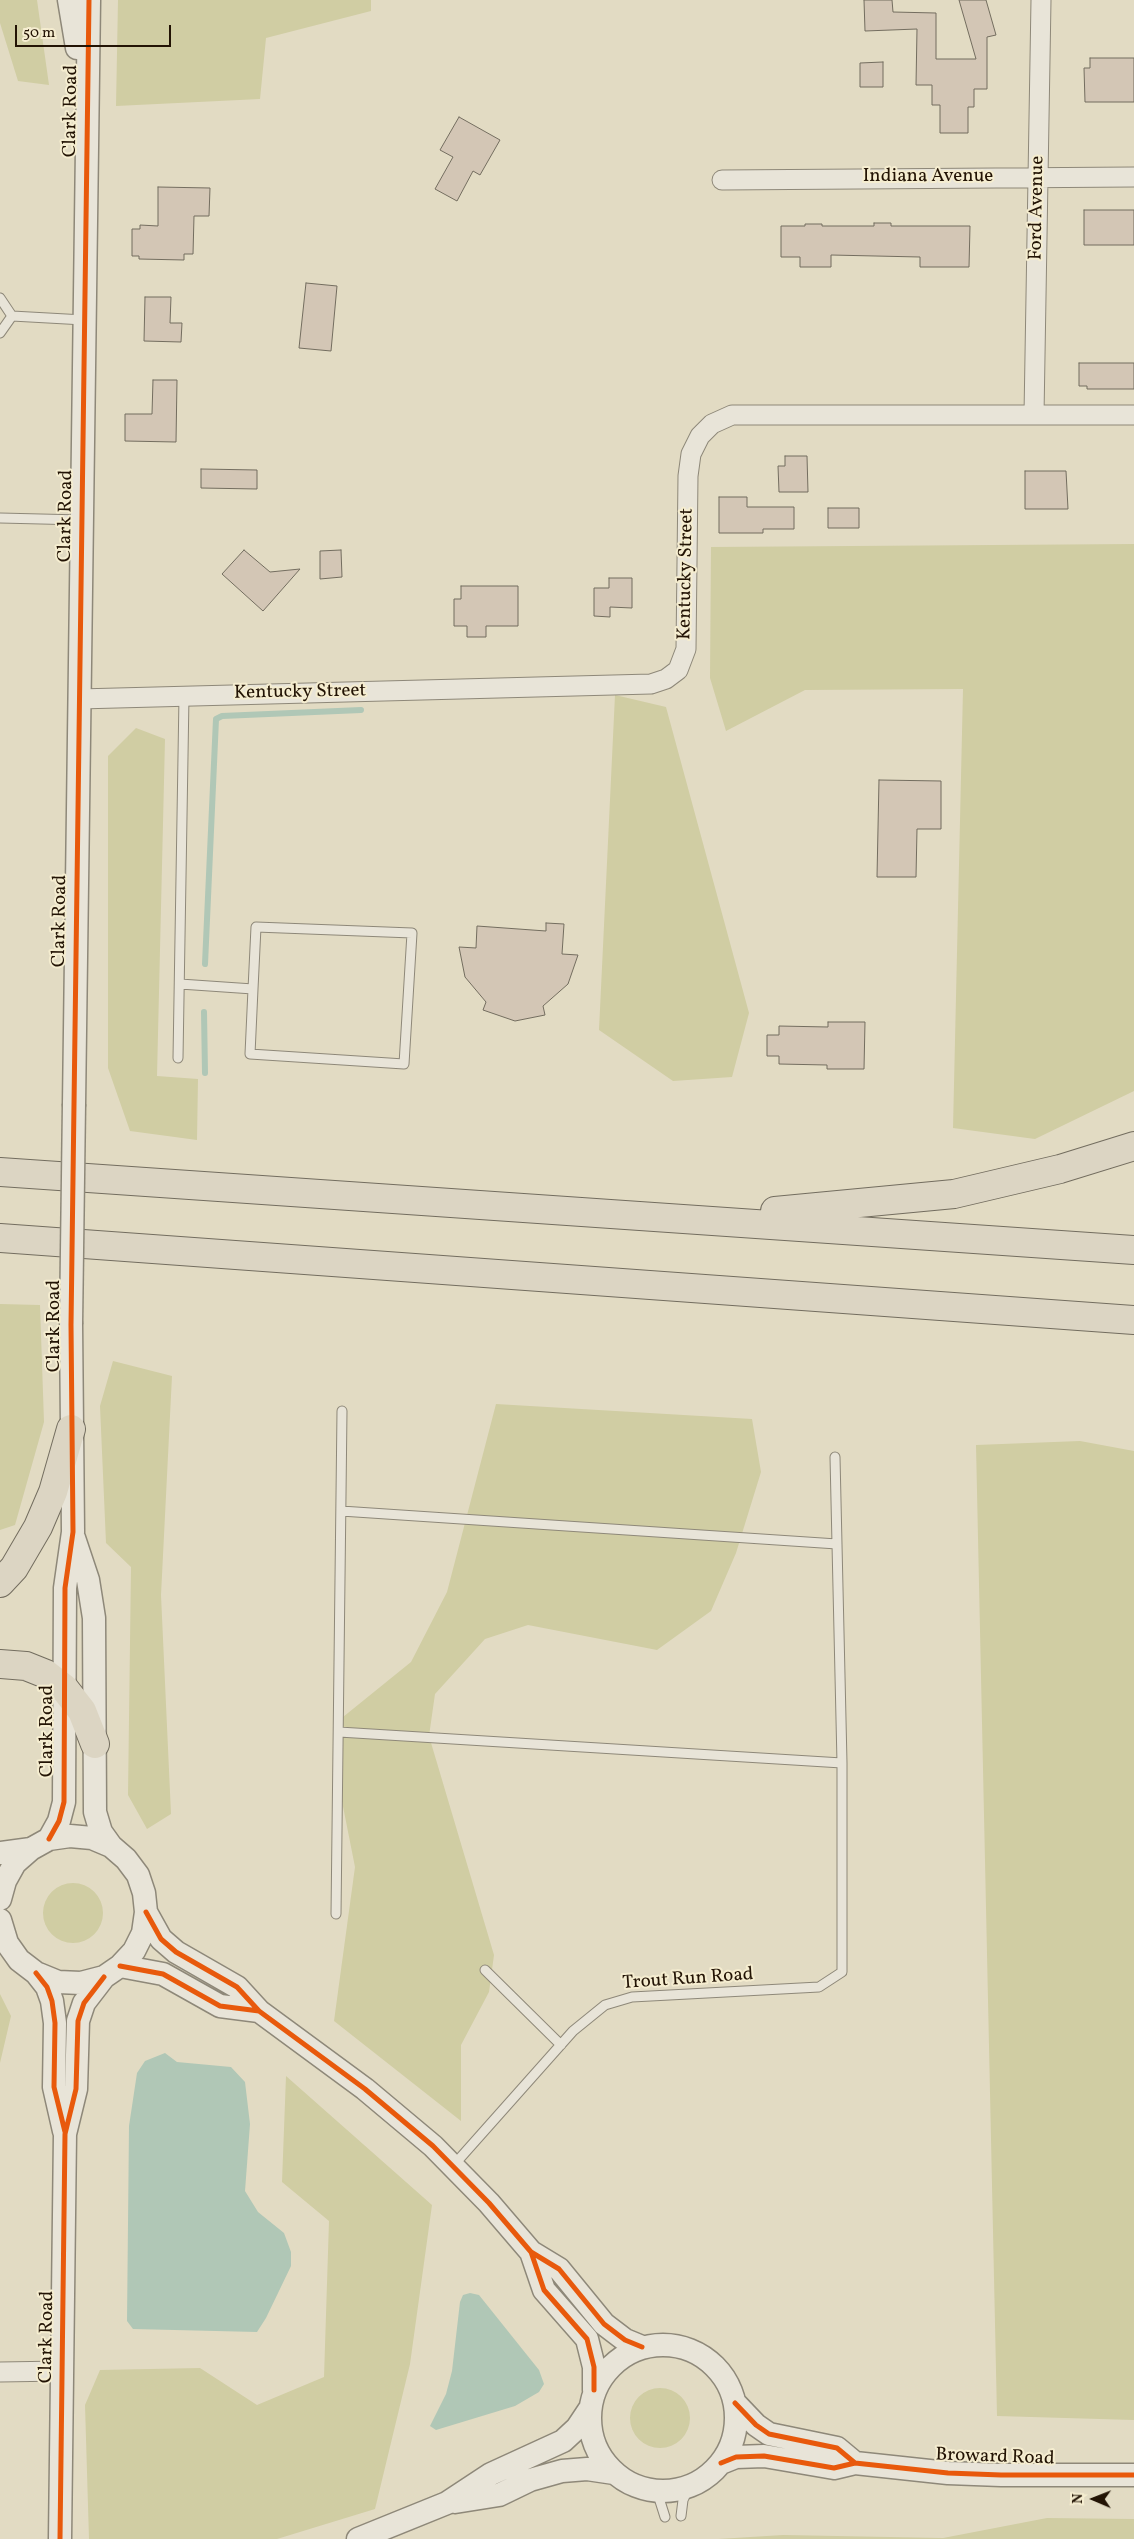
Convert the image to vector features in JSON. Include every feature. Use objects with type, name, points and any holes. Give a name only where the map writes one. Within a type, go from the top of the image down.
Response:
[{"type":"highway","points":[[685,1218],[954,1194],[1060,1169],[1134,1146]]},
{"type":"highway","points":[[0,1172],[1134,1250]]},
{"type":"highway","points":[[0,1238],[1134,1320]]},
{"type":"highway","points":[[0,1244],[28,1240]]},
{"type":"highway","points":[[1045,1315],[1134,1337]]},
{"type":"highway","points":[[0,1583],[14,1568],[38,1527],[54,1492],[70,1429]]},
{"type":"highway","points":[[0,1664],[26,1666],[46,1674],[64,1688],[82,1711],[95,1744]]},
{"type":"street","points":[[69,0],[86,104]]},
{"type":"street","name":"Clark Road","points":[[0,1900],[5,1881],[12,1869],[40,1844],[59,1821],[64,1802],[65,1588],[72,1532],[70,1429],[71,1324],[85,320],[86,104],[89,0]]},
{"type":"street","name":"Ford Avenue","points":[[1034,415],[1041,0]]},
{"type":"street","name":"Indiana Avenue","points":[[722,180],[1134,177]]},
{"type":"street","name":"Kentucky Street","points":[[79,699],[651,684],[666,679],[678,670],[686,649],[688,476],[691,454],[700,436],[712,424],[732,415],[1134,415]]},
{"type":"street","name":"Clark Road","points":[[72,1532],[88,1580],[94,1618],[95,1812],[101,1832],[111,1846]]},
{"type":"street","points":[[0,1853],[70,1836],[92,1838],[111,1846],[126,1859],[138,1875],[144,1893],[146,1912],[161,1939],[176,1952],[237,1987],[259,2011],[365,2089],[433,2146],[489,2203],[531,2252],[559,2269],[604,2324],[625,2340],[642,2347]]},
{"type":"street","name":"Clark Road","points":[[60,2539],[65,2134],[76,2089],[78,2020],[84,2004],[112,1971],[134,1951],[143,1932],[146,1912]]},
{"type":"street","points":[[0,1922],[7,1943],[19,1960],[36,1973],[58,1982],[81,1983],[112,1971],[164,1974],[220,2006],[259,2011]]},
{"type":"street","name":"Clark Road","points":[[36,1973],[47,1988],[52,2000],[55,2022],[54,2087],[65,2134]]},
{"type":"street","points":[[447,2504],[491,2474],[563,2441],[577,2428],[592,2400],[605,2371],[620,2357],[642,2347],[680,2345],[700,2354],[716,2366],[724,2378],[735,2404],[736,2424],[731,2445],[721,2463],[706,2477],[689,2487],[670,2491],[650,2490],[631,2484],[614,2473],[602,2460],[594,2445],[590,2428],[592,2400],[594,2367],[587,2339],[544,2290],[531,2252]]},
{"type":"street","points":[[0,2372],[62,2371]]},
{"type":"street","points":[[735,2404],[756,2425],[770,2434],[837,2448],[855,2463]]},
{"type":"street","name":"Broward Road","points":[[721,2463],[745,2456],[764,2456],[834,2468],[855,2463],[948,2473],[1134,2475]]},
{"type":"street","points":[[358,2539],[447,2504],[498,2495],[530,2480],[562,2471],[587,2469],[614,2473]]},
{"type":"lane","points":[[0,298],[12,316]]},
{"type":"lane","points":[[12,316],[85,320]]},
{"type":"lane","points":[[0,333],[12,316]]},
{"type":"lane","points":[[0,518],[82,520]]},
{"type":"lane","points":[[178,1058],[184,696]]},
{"type":"lane","points":[[256,927],[412,933],[404,1064],[250,1054],[253,989],[256,927]]},
{"type":"lane","points":[[180,984],[253,989]]},
{"type":"lane","points":[[336,1914],[342,1411]]},
{"type":"lane","points":[[338,1732],[842,1763],[836,1457]]},
{"type":"lane","points":[[341,1511],[837,1544]]},
{"type":"lane","name":"Trout Run Road","points":[[453,2166],[573,2031],[605,2005],[632,1997],[819,1986],[842,1972],[842,1763]]},
{"type":"lane","points":[[485,1970],[561,2045]]},
{"type":"lane","points":[[680,2516],[683,2500],[689,2487]]},
{"type":"lane","points":[[650,2490],[659,2498],[665,2517]]},
{"type":"shaded area","points":[[0,0],[37,0],[49,85],[18,81],[0,23]]},
{"type":"shaded area","points":[[118,0],[371,0],[371,11],[266,38],[260,99],[116,106]]},
{"type":"shaded area","points":[[1134,544],[1134,1091],[1035,1139],[953,1128],[963,689],[805,690],[726,731],[710,678],[711,547]]},
{"type":"shaded area","points":[[615,695],[666,707],[749,1013],[732,1077],[673,1081],[599,1030]]},
{"type":"shaded area","points":[[136,728],[165,739],[157,1076],[198,1079],[197,1140],[130,1131],[108,1068],[108,756]]},
{"type":"shaded area","points":[[0,1304],[40,1305],[44,1422],[15,1525],[0,1530]]},
{"type":"shaded area","points":[[113,1361],[172,1376],[161,1595],[171,1814],[147,1829],[128,1795],[131,1567],[106,1543],[100,1406]]},
{"type":"shaded area","points":[[496,1404],[752,1419],[761,1472],[736,1553],[711,1611],[657,1650],[528,1625],[485,1639],[435,1694],[429,1736],[494,1955],[489,1992],[461,2045],[461,2121],[334,2021],[355,1867],[335,1766],[343,1717],[411,1662],[447,1592]]},
{"type":"shaded area","points":[[1080,1441],[1134,1451],[1134,2420],[997,2416],[976,1445]]},
{"type":"shaded area","points":[[73,1883],[90,1888],[98,1896],[103,1913],[98,1930],[90,1938],[73,1943],[56,1938],[48,1930],[43,1913],[48,1896],[56,1888]]},
{"type":"shaded area","points":[[0,1994],[11,2016],[0,2063]]},
{"type":"shaded area","points":[[165,2053],[177,2062],[231,2067],[245,2082],[250,2124],[245,2191],[258,2212],[284,2233],[291,2252],[291,2266],[266,2318],[257,2332],[133,2329],[127,2321],[129,2126],[137,2073],[145,2061]]},
{"type":"shaded area","points":[[286,2076],[432,2205],[410,2364],[375,2509],[277,2539],[89,2539],[85,2405],[100,2370],[200,2368],[257,2405],[324,2377],[329,2221],[282,2182]]},
{"type":"shaded area","points":[[470,2293],[479,2295],[539,2370],[544,2384],[539,2392],[515,2406],[436,2430],[430,2426],[446,2394],[452,2371],[460,2302],[463,2295]]},
{"type":"shaded area","points":[[660,2388],[677,2393],[685,2401],[690,2418],[685,2435],[677,2443],[660,2448],[643,2443],[635,2435],[630,2418],[635,2401],[643,2393]]},
{"type":"shaded area","points":[[1047,2518],[1134,2519],[1134,2539],[718,2539],[783,2535],[943,2538]]},
{"type":"building","points":[[864,0],[892,0],[893,12],[936,13],[936,59],[976,59],[959,0],[986,0],[996,35],[987,37],[987,89],[974,89],[974,107],[968,107],[968,133],[940,133],[940,105],[932,105],[932,85],[916,85],[917,29],[865,31]]},
{"type":"building","points":[[1090,58],[1134,58],[1134,102],[1085,102],[1084,68],[1090,68]]},
{"type":"building","points":[[883,62],[883,87],[860,87],[860,63]]},
{"type":"building","points":[[459,117],[500,140],[480,175],[473,171],[457,201],[435,189],[453,157],[440,150]]},
{"type":"building","points":[[158,187],[210,188],[209,216],[194,216],[193,254],[184,254],[184,260],[139,259],[139,256],[132,256],[132,229],[140,229],[140,225],[158,226]]},
{"type":"building","points":[[1084,210],[1134,210],[1134,245],[1084,245]]},
{"type":"building","points":[[874,223],[891,223],[891,226],[970,226],[969,267],[920,267],[920,257],[831,255],[831,267],[800,267],[800,257],[781,257],[781,226],[822,224],[822,226],[874,226]]},
{"type":"building","points":[[306,283],[337,286],[331,351],[299,348]]},
{"type":"building","points":[[145,297],[171,297],[170,323],[182,323],[181,342],[144,341]]},
{"type":"building","points":[[1079,363],[1134,363],[1134,389],[1087,389],[1087,386],[1079,386]]},
{"type":"building","points":[[153,380],[177,380],[176,442],[125,441],[125,414],[152,414]]},
{"type":"building","points":[[785,456],[807,456],[808,492],[779,492],[778,466],[785,466]]},
{"type":"building","points":[[201,469],[257,470],[257,489],[201,488]]},
{"type":"building","points":[[1025,471],[1066,471],[1068,509],[1025,509]]},
{"type":"building","points":[[719,497],[747,497],[747,507],[794,507],[794,529],[763,529],[763,533],[719,533]]},
{"type":"building","points":[[828,508],[859,508],[859,528],[828,528]]},
{"type":"building","points":[[244,550],[270,572],[300,569],[263,611],[222,574]]},
{"type":"building","points":[[341,550],[342,577],[320,579],[320,551]]},
{"type":"building","points":[[609,578],[632,578],[632,608],[610,607],[610,617],[594,616],[594,588],[609,588]]},
{"type":"building","points":[[461,586],[518,586],[518,626],[486,626],[486,637],[467,637],[467,626],[454,626],[454,599],[461,599]]},
{"type":"building","points":[[879,780],[941,781],[941,829],[917,829],[916,877],[877,877]]},
{"type":"building","points":[[546,923],[564,924],[562,954],[578,955],[568,984],[543,1006],[545,1015],[515,1021],[483,1010],[486,1002],[465,977],[459,947],[476,948],[477,926],[546,931]]},
{"type":"building","points":[[828,1022],[865,1022],[864,1069],[827,1069],[827,1065],[779,1064],[779,1056],[767,1056],[767,1035],[779,1035],[779,1026],[828,1027]]},
{"type":"waterway","points":[[205,964],[216,719],[222,716],[361,710]]},
{"type":"waterway","points":[[204,1012],[205,1073]]},
{"type":"cycle path","points":[[49,1839],[59,1821],[64,1802],[65,1588],[73,1532],[71,1324],[89,0]]},
{"type":"cycle path","points":[[146,1912],[161,1939],[176,1952],[237,1987],[259,2011],[365,2089],[433,2146],[489,2203],[531,2252],[559,2269],[604,2324],[625,2340],[642,2347]]},
{"type":"cycle path","points":[[120,1966],[163,1974],[220,2006],[259,2011]]},
{"type":"cycle path","points":[[36,1973],[47,1987],[52,2001],[55,2023],[54,2087],[65,2132]]},
{"type":"cycle path","points":[[60,2539],[65,2134],[76,2089],[78,2021],[84,2003],[104,1977]]},
{"type":"cycle path","points":[[531,2252],[544,2290],[587,2339],[594,2367],[594,2390]]},
{"type":"cycle path","points":[[735,2403],[756,2425],[769,2434],[837,2448],[855,2463]]},
{"type":"cycle path","points":[[721,2463],[736,2457],[764,2456],[834,2468],[855,2463],[948,2473],[1134,2475]]}]
